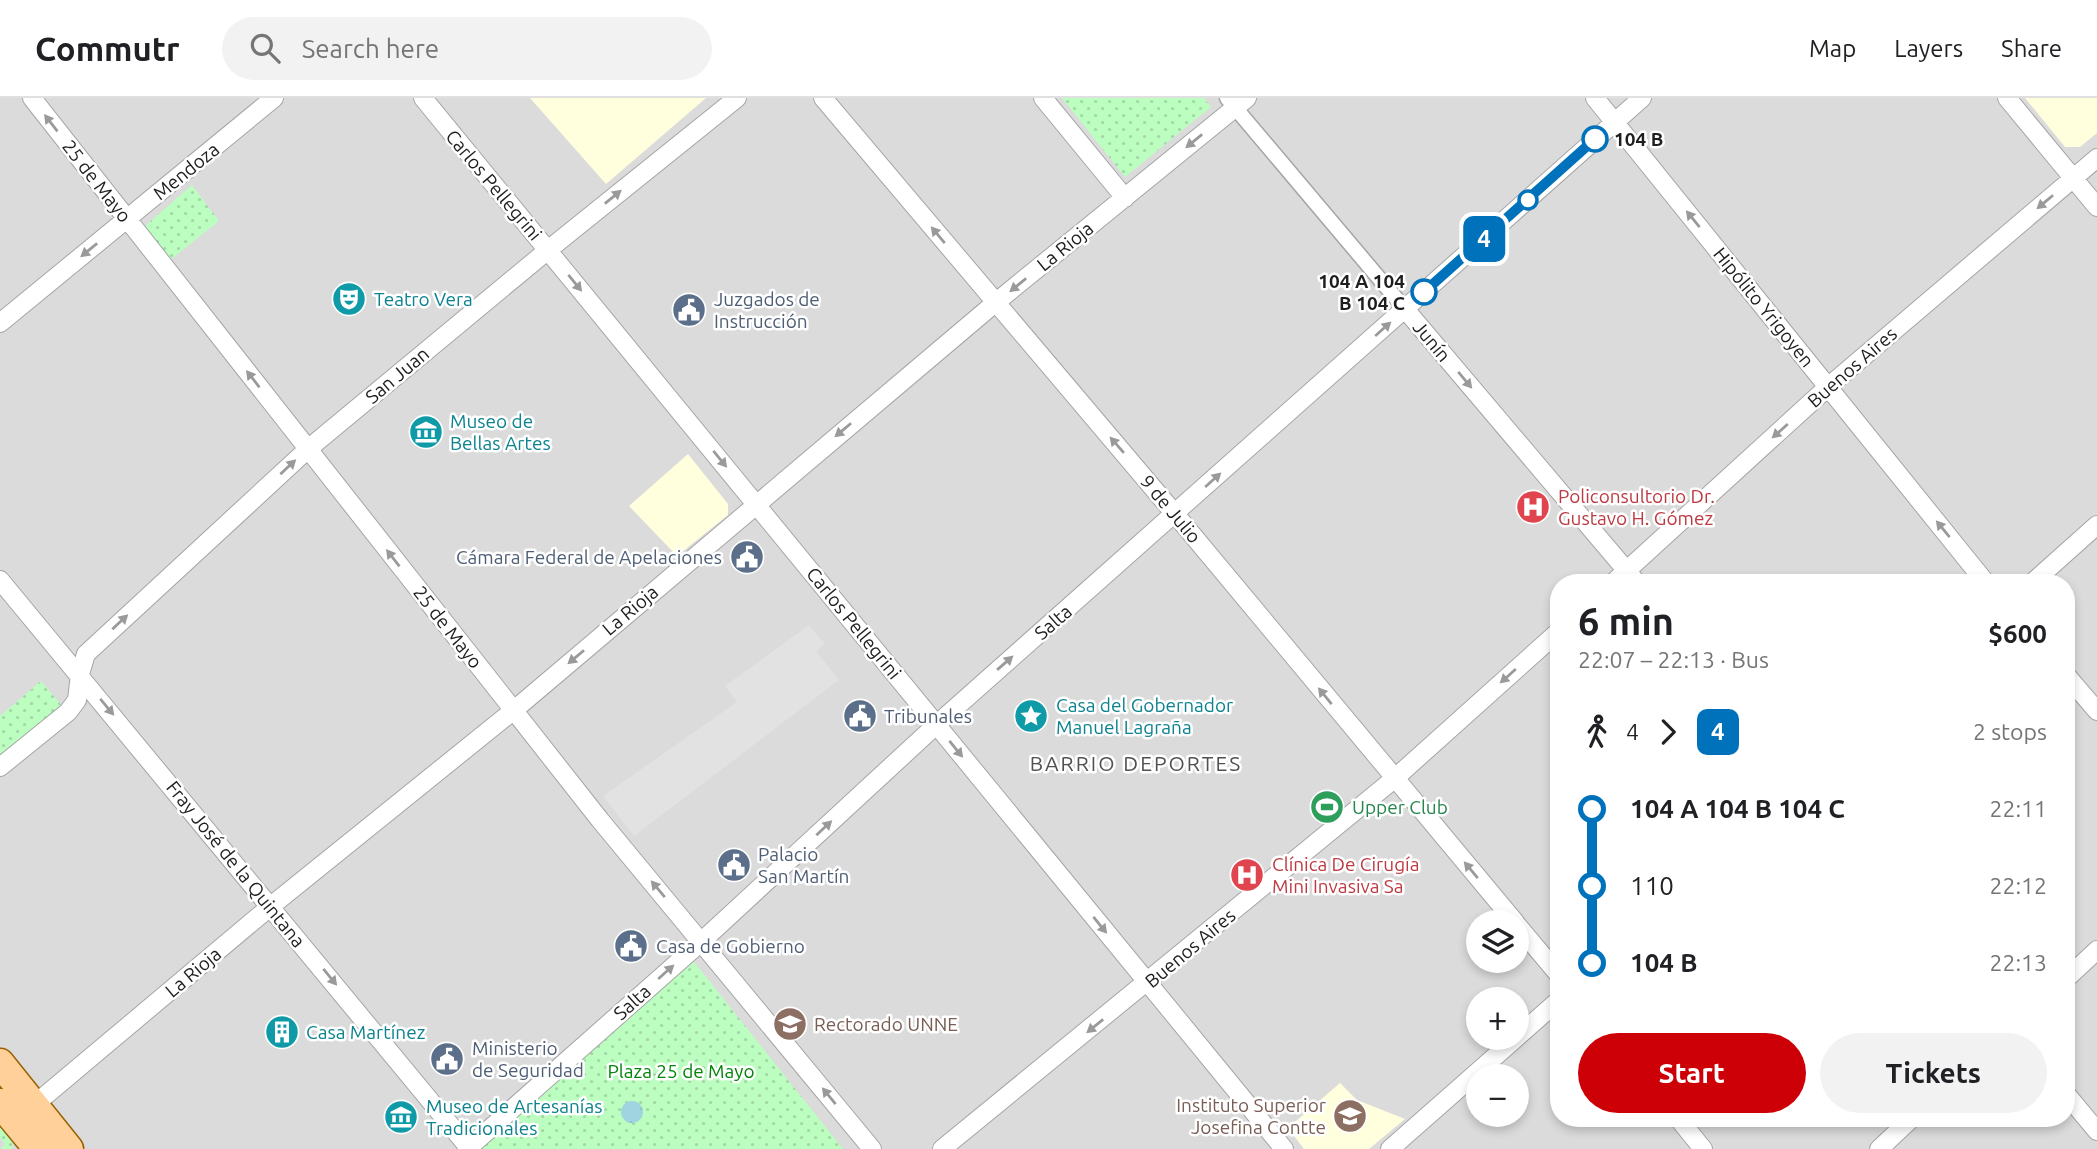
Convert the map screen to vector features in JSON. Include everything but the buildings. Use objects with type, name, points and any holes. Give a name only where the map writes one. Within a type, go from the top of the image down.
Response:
[{"type":"main road","points":[[0,1063],[31,1128]]},
{"type":"main road","points":[[0,1103],[31,1128],[69,1149]]},
{"type":"street","name":"25 de Mayo","points":[[32,98],[600,820],[872,1149]]},
{"type":"street","name":"Mendoza","points":[[0,323],[274,98]]},
{"type":"street","name":"Carlos Pellegrini","points":[[423,98],[1284,1149]]},
{"type":"street","name":"San Juan","points":[[0,767],[68,712],[76,700],[86,654],[307,449],[737,98]]},
{"type":"street","name":"9 de Julio","points":[[823,98],[1175,514],[1504,910]]},
{"type":"street","points":[[1043,98],[1125,198]]},
{"type":"street","name":"Hipólito Yrigoyen","points":[[1595,98],[1979,574]]},
{"type":"street","name":"Salta","points":[[468,1148],[702,941],[936,724],[1642,98]]},
{"type":"street","points":[[2007,98],[2097,208]]},
{"type":"street","name":"La Rioja","points":[[31,1128],[271,906],[513,710],[995,303],[1125,198],[1236,101]]},
{"type":"street","name":"Junín","points":[[1236,101],[1621,574]]},
{"type":"street","name":"Buenos Aires","points":[[1630,574],[1829,386],[2097,158]]},
{"type":"street","points":[[2042,574],[2097,526]]},
{"type":"street","name":"Fray José de la Quintana","points":[[0,580],[468,1148]]},
{"type":"street","name":"Buenos Aires","points":[[942,1149],[1394,779],[1550,639]]},
{"type":"street","points":[[2075,686],[2097,711]]},
{"type":"street","name":"9 de Julio","points":[[1529,939],[1550,964]]},
{"type":"street","points":[[2075,971],[2097,950]]},
{"type":"street","points":[[1529,1026],[1550,1008]]},
{"type":"street","points":[[1390,1149],[1502,1050]]},
{"type":"street","points":[[2075,1105],[2097,1131]]},
{"type":"street","points":[[1685,1127],[1703,1149]]},
{"type":"street","points":[[1879,1149],[1902,1127]]},
{"type":"shaded area","points":[[0,98],[2097,98],[2097,1149],[0,1149]]},
{"type":"shaded area","points":[[530,98],[706,98],[606,184]]},
{"type":"shaded area","points":[[2025,98],[2097,98],[2097,133],[2080,147],[2065,147]]},
{"type":"shaded area","points":[[688,454],[728,504],[728,515],[677,556],[629,506]]},
{"type":"shaded area","points":[[809,625],[825,644],[816,651],[839,680],[634,836],[603,796],[737,702],[725,686]]},
{"type":"shaded area","name":"Instituto Superior Josefina Contte","points":[[1340,1083],[1357,1100],[1405,1119],[1369,1149],[1304,1149],[1288,1128]]},
{"type":"green space","points":[[1062,98],[1204,98],[1211,107],[1125,177]]},
{"type":"green space","points":[[192,185],[219,221],[170,260],[145,226]]},
{"type":"green space","points":[[41,681],[64,708],[0,761],[0,716]]},
{"type":"green space","name":"Plaza 25 de Mayo","points":[[691,958],[843,1149],[474,1149]]},
{"type":"green space","points":[[0,1120],[14,1138],[12,1149],[0,1149],[5,1144],[0,1138]]},
{"type":"water","points":[[632,1101],[642,1108],[643,1112],[636,1122],[632,1123],[622,1116],[621,1112],[628,1102]]},
{"type":"bus line","name":"4","points":[[1424,292],[1595,139]]},
{"type":"place","name":"104 B","points":[[1595,139]]},
{"type":"place","name":"104 A 104 B 104 C","points":[[1424,292]]},
{"type":"place","name":"Teatro Vera","points":[[349,299]]},
{"type":"place","name":"Juzgados de Instrucción","points":[[689,310]]},
{"type":"place","name":"Museo de Bellas Artes","points":[[426,432]]},
{"type":"place","name":"Policonsultorio Dr. Gustavo H. Gómez","points":[[1533,507]]},
{"type":"place","name":"Cámara Federal de Apelaciones","points":[[747,557]]},
{"type":"place","name":"Tribunales","points":[[860,716]]},
{"type":"place","name":"Casa del Gobernador Manuel Lagraña","points":[[1031,716]]},
{"type":"place","name":"Upper Club","points":[[1327,807]]},
{"type":"place","name":"Palacio San Martín","points":[[734,865]]},
{"type":"place","name":"Clínica De Cirugía Mini Invasiva Sa","points":[[1247,875]]},
{"type":"place","name":"Casa de Gobierno","points":[[631,946]]},
{"type":"place","name":"Rectorado UNNE","points":[[790,1024]]},
{"type":"place","name":"Casa Martínez","points":[[282,1032]]},
{"type":"place","name":"Ministerio de Seguridad","points":[[447,1059]]},
{"type":"place","name":"Instituto Superior Josefina Contte","points":[[1350,1116]]},
{"type":"place","name":"Museo de Artesanías Tradicionales","points":[[401,1117]]},
{"type":"district","name":"BARRIO DEPORTES","points":[[1136,763]]}]
